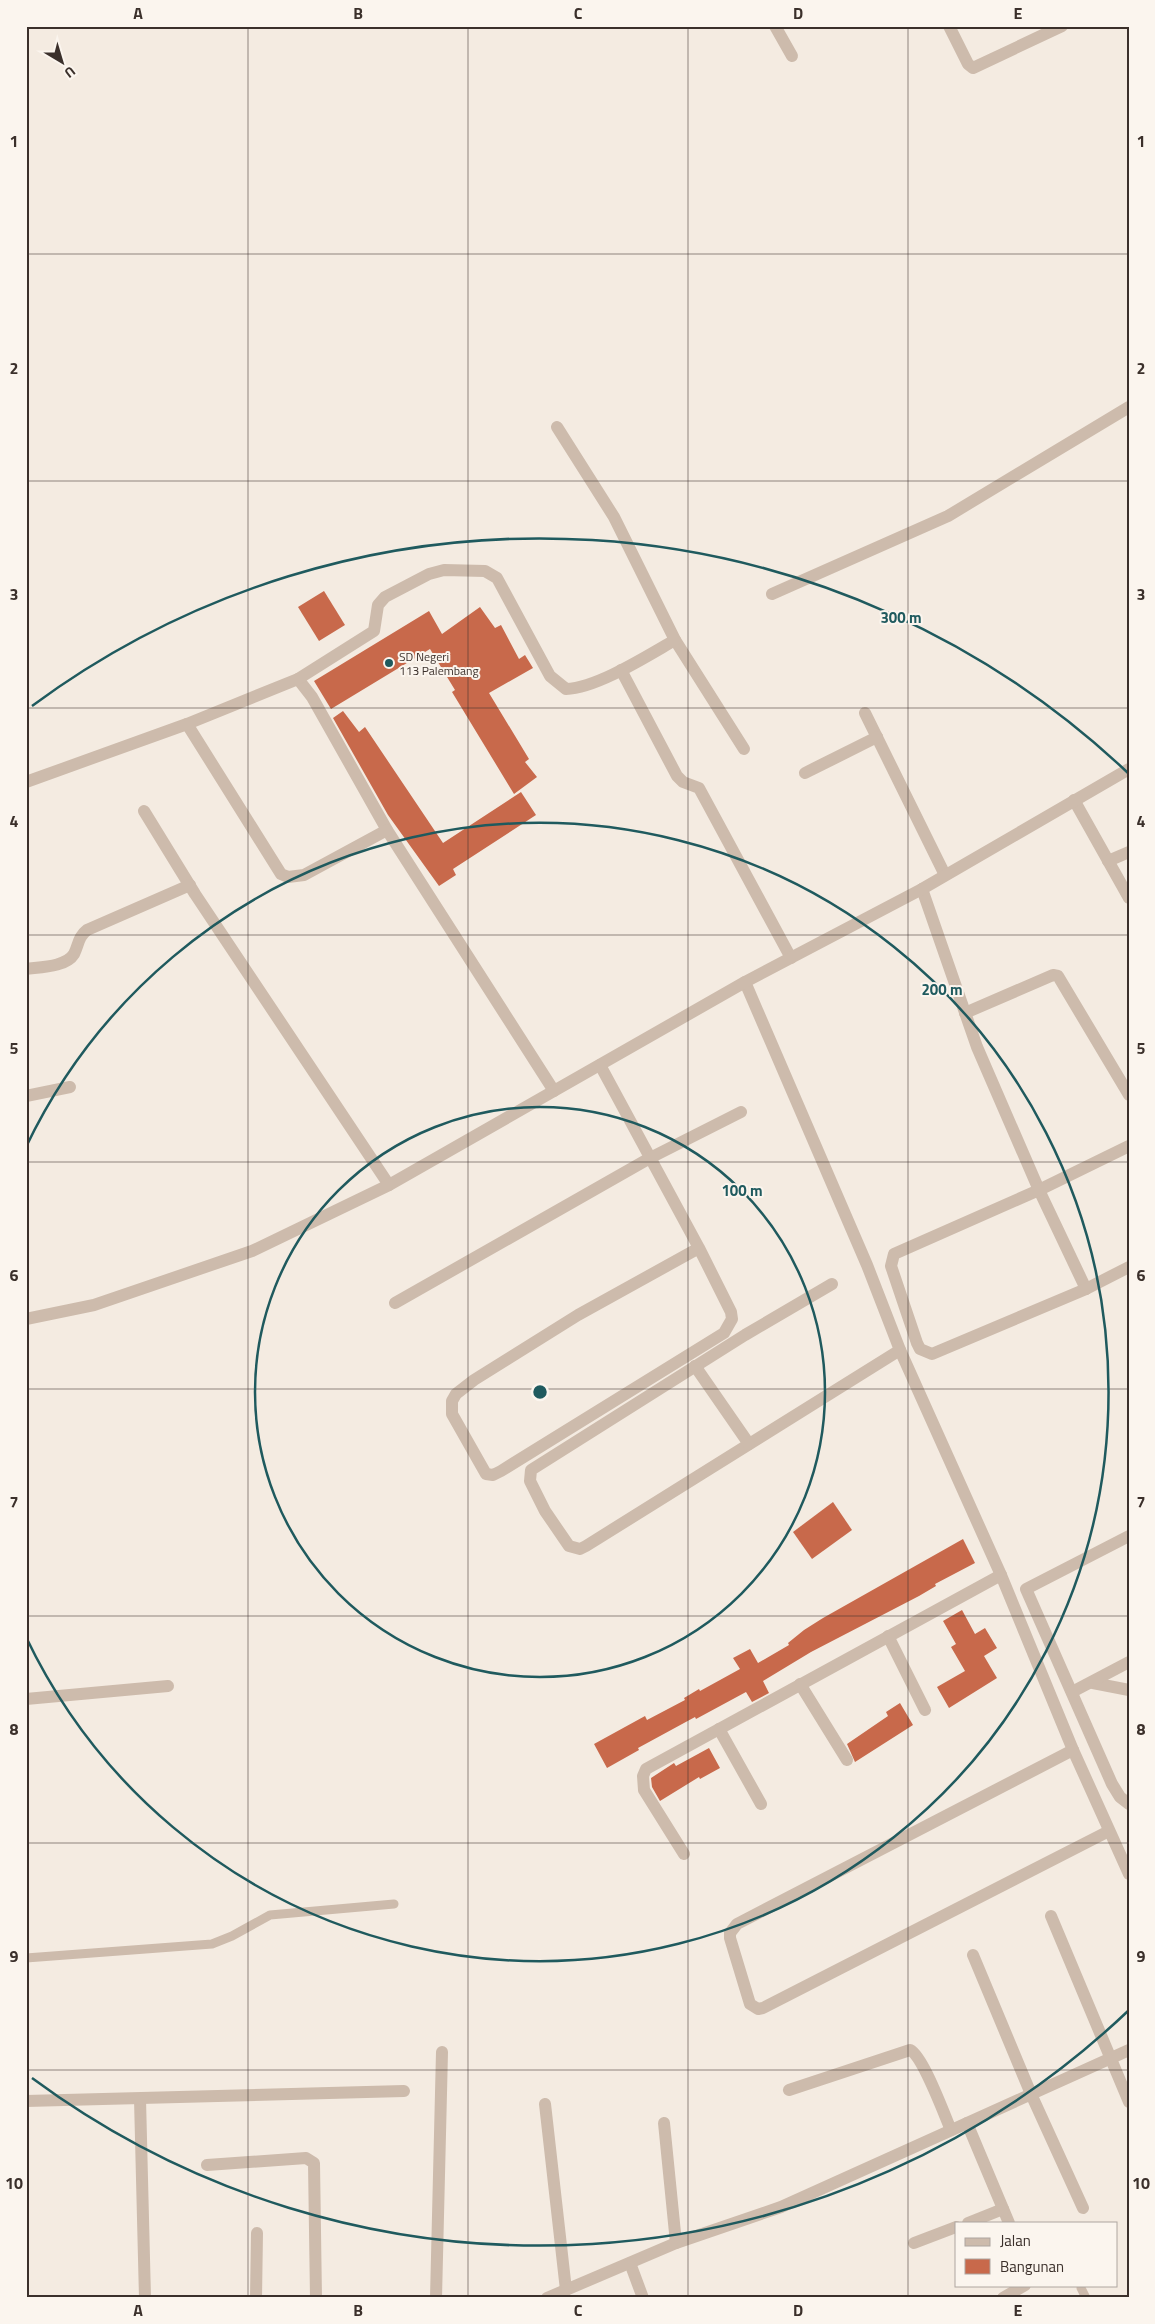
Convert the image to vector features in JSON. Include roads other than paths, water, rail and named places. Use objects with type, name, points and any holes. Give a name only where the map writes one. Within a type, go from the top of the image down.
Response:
[{"type":"street","points":[[776,26],[792,56]]},
{"type":"street","points":[[949,26],[968,64],[976,68],[1062,26]]},
{"type":"street","points":[[772,594],[948,516],[1129,407]]},
{"type":"street","points":[[557,427],[614,517],[675,640],[744,749]]},
{"type":"street","points":[[26,782],[187,724],[298,679],[374,631],[378,605],[385,596],[429,574],[452,570],[485,571],[497,578],[550,676],[566,690],[576,689],[621,670],[675,640]]},
{"type":"street","points":[[621,670],[677,776],[684,782],[699,788],[791,958]]},
{"type":"street","points":[[298,679],[312,697],[387,830],[463,952],[554,1091]]},
{"type":"street","points":[[865,713],[945,875]]},
{"type":"street","points":[[187,724],[281,874],[288,877],[304,875],[387,830]]},
{"type":"street","points":[[805,773],[877,737]]},
{"type":"street","points":[[26,1319],[94,1305],[252,1251],[389,1185],[745,982],[922,889],[1129,768]]},
{"type":"street","points":[[1074,800],[1129,898]]},
{"type":"street","points":[[144,811],[190,885],[389,1185]]},
{"type":"street","points":[[1108,861],[1129,852]]},
{"type":"street","points":[[26,970],[68,960],[75,952],[80,937],[88,930],[190,885]]},
{"type":"street","points":[[922,889],[977,1047],[1039,1190],[1086,1289]]},
{"type":"street","points":[[965,1014],[1053,975],[1058,976],[1129,1095]]},
{"type":"street","points":[[745,982],[867,1265],[900,1350],[1001,1576],[1074,1750],[1129,1874]]},
{"type":"street","points":[[600,1065],[699,1248],[731,1312],[732,1319],[724,1333],[501,1471],[493,1475],[486,1474],[452,1414],[451,1407],[456,1394],[474,1380],[578,1316],[699,1248]]},
{"type":"street","points":[[26,1096],[70,1087]]},
{"type":"street","points":[[395,1303],[650,1158],[741,1112]]},
{"type":"street","points":[[1129,1146],[1039,1190],[894,1254],[891,1260],[892,1274],[916,1343],[920,1349],[932,1354],[1086,1289],[1129,1267]]},
{"type":"street","points":[[832,1284],[695,1366],[531,1470],[530,1481],[549,1518],[569,1546],[580,1550],[900,1350]]},
{"type":"street","points":[[695,1366],[749,1444]]},
{"type":"street","points":[[1129,1536],[1026,1589],[1112,1784],[1120,1797],[1129,1804]]},
{"type":"street","points":[[684,1854],[644,1790],[643,1776],[646,1769],[1001,1576]]},
{"type":"street","points":[[888,1636],[925,1710]]},
{"type":"street","points":[[1072,1692],[1129,1662]]},
{"type":"street","points":[[1093,1682],[1129,1690]]},
{"type":"street","points":[[800,1684],[847,1760]]},
{"type":"street","points":[[26,1699],[168,1686]]},
{"type":"street","points":[[719,1729],[761,1804]]},
{"type":"street","points":[[1074,1750],[737,1924],[730,1933],[730,1938],[750,2004],[758,2009],[763,2008],[1109,1831]]},
{"type":"street","points":[[1051,1916],[1129,2102]]},
{"type":"street","points":[[973,1955],[1031,2094],[1083,2208]]},
{"type":"street","points":[[789,2090],[910,2050],[914,2052],[921,2063],[951,2130]]},
{"type":"street","points":[[547,2298],[676,2243],[781,2208],[1129,2050]]},
{"type":"street","points":[[436,2298],[442,2052]]},
{"type":"street","points":[[26,2101],[404,2091]]},
{"type":"street","points":[[140,2099],[145,2298]]},
{"type":"street","points":[[545,2104],[566,2290]]},
{"type":"street","points":[[967,2122],[1009,2222]]},
{"type":"street","points":[[664,2123],[676,2243]]},
{"type":"street","points":[[207,2165],[306,2158],[314,2163],[316,2298]]},
{"type":"street","points":[[971,2222],[1003,2210]]},
{"type":"street","points":[[914,2243],[955,2227]]},
{"type":"street","points":[[256,2298],[257,2233]]},
{"type":"street","points":[[630,2263],[643,2298]]},
{"type":"street","points":[[1002,2298],[1023,2286]]},
{"type":"lane","points":[[26,1958],[212,1944],[232,1936],[270,1915],[394,1904]]},
{"type":"lane","points":[[1081,2288],[1086,2298]]},
{"type":"place","name":"SD Negeri 113 Palembang","points":[[389,663]]}]
